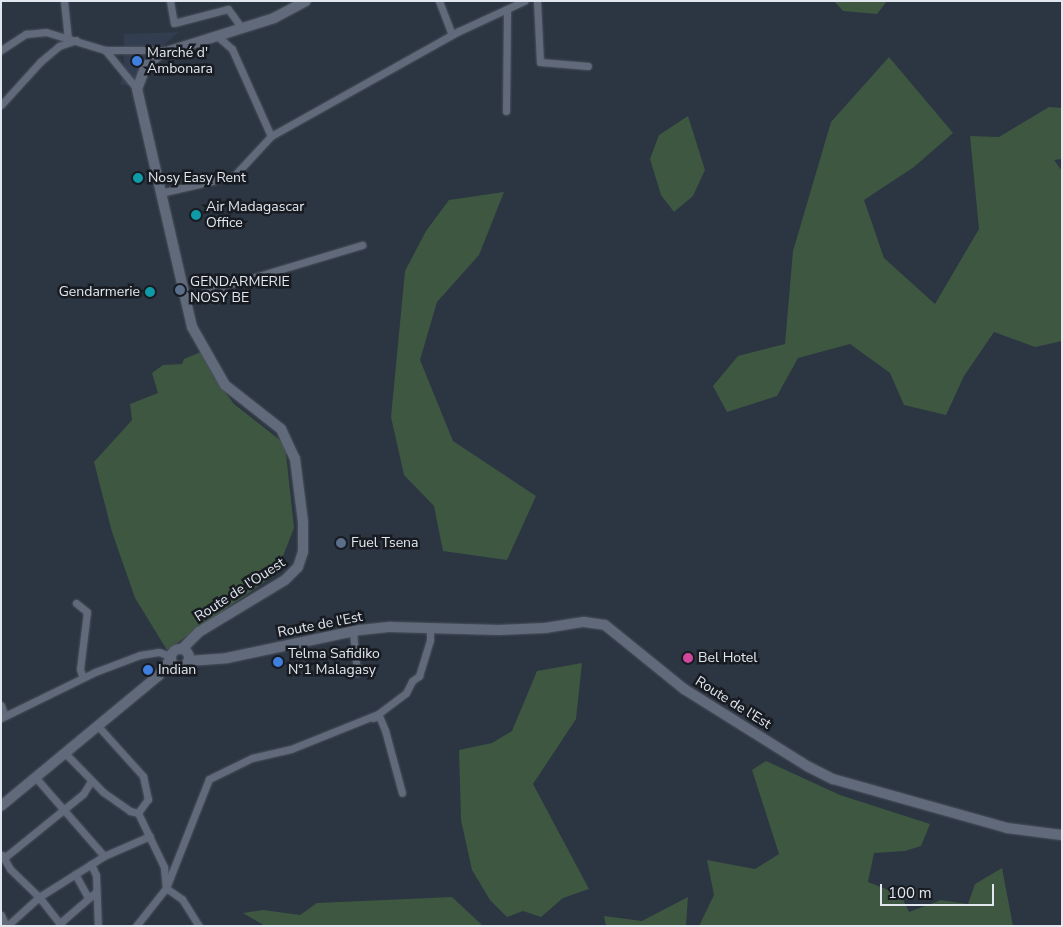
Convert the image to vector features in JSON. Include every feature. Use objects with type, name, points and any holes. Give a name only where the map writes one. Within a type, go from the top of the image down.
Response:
[{"type":"main road","points":[[137,89],[146,66],[168,50],[290,12],[306,1]]},
{"type":"main road","name":"Route de l'Ouest","points":[[137,89],[192,327],[225,385],[281,429],[289,444],[295,459],[304,539],[298,567],[285,580],[193,638],[186,655]]},
{"type":"main road","name":"Route de l'Est","points":[[186,655],[227,658],[353,632],[391,627],[516,630],[584,622],[605,625],[684,689],[809,767],[833,779],[1007,828],[1062,835]]},
{"type":"main road","points":[[1,806],[165,670],[175,650],[186,655],[179,668]]},
{"type":"main road","points":[[170,658],[179,668]]},
{"type":"main road","points":[[165,670],[179,668]]},
{"type":"street","points":[[64,1],[68,37]]},
{"type":"street","points":[[170,1],[174,23],[227,5],[241,27]]},
{"type":"street","points":[[439,1],[452,35]]},
{"type":"street","points":[[160,193],[234,176],[271,136],[452,35],[524,1]]},
{"type":"street","points":[[537,1],[540,62],[588,66]]},
{"type":"street","points":[[506,111],[507,9]]},
{"type":"street","points":[[1,50],[26,34],[46,32],[68,37],[105,50],[168,50]]},
{"type":"street","points":[[216,35],[232,49],[271,136]]},
{"type":"street","points":[[1,105],[40,62],[59,46],[76,40]]},
{"type":"street","points":[[105,50],[137,89]]},
{"type":"street","points":[[185,298],[362,245]]},
{"type":"street","points":[[76,603],[87,612],[80,669],[83,678]]},
{"type":"street","points":[[365,721],[406,694],[412,681],[419,676],[430,640],[430,628]]},
{"type":"street","points":[[353,632],[357,673]]},
{"type":"street","points":[[1,718],[83,678],[140,655],[159,652],[170,658]]},
{"type":"street","points":[[1,705],[4,715],[17,710]]},
{"type":"street","points":[[136,926],[166,888],[209,779],[252,758],[291,749],[379,716],[402,793]]},
{"type":"street","points":[[97,725],[143,776],[148,799],[138,813]]},
{"type":"street","points":[[65,753],[92,782],[130,811],[138,813],[164,867],[166,888]]},
{"type":"street","points":[[36,778],[104,856]]},
{"type":"street","points":[[92,782],[83,794],[2,856],[10,869],[39,896],[61,924],[87,896],[96,892]]},
{"type":"street","points":[[1,915],[9,925],[39,896],[104,856],[150,836]]},
{"type":"street","points":[[91,864],[96,875],[98,926]]},
{"type":"street","points":[[75,874],[87,896]]},
{"type":"street","points":[[166,888],[182,899],[200,926]]},
{"type":"shaded area","name":"Marché d' Ambonara","points":[[179,32],[158,50],[133,87],[120,84],[124,71],[124,34]]},
{"type":"green space","points":[[834,1],[887,1],[877,14],[843,11]]},
{"type":"green space","points":[[889,57],[953,133],[914,167],[864,200],[884,258],[935,304],[979,229],[970,136],[999,137],[1049,107],[1062,108],[1062,159],[1054,160],[1062,171],[1062,341],[1035,347],[994,332],[964,376],[946,415],[904,405],[890,373],[850,344],[798,358],[777,396],[727,412],[713,386],[738,356],[785,344],[793,251],[831,122]]},
{"type":"green space","points":[[688,116],[705,170],[693,196],[674,212],[661,195],[650,159],[659,135]]},
{"type":"green space","points":[[504,192],[479,255],[437,302],[420,360],[453,441],[536,496],[507,560],[443,551],[434,506],[404,475],[391,417],[405,271],[426,231],[449,200]]},
{"type":"green space","points":[[203,351],[212,374],[234,404],[285,444],[294,528],[276,574],[167,650],[135,598],[112,532],[94,462],[132,420],[130,404],[158,393],[152,373],[163,365],[182,364],[184,359]]},
{"type":"green space","points":[[582,663],[576,719],[533,784],[589,889],[563,898],[541,917],[523,911],[507,917],[490,900],[472,870],[461,820],[459,750],[492,743],[512,731],[537,671]]},
{"type":"green space","points":[[766,761],[840,795],[930,824],[921,846],[905,851],[874,853],[868,882],[901,895],[909,912],[941,900],[968,904],[975,884],[1002,868],[1013,926],[699,926],[714,895],[707,860],[755,869],[779,854],[752,770]]},
{"type":"green space","points":[[452,897],[483,926],[265,926],[243,913],[263,910],[300,915],[317,903]]},
{"type":"green space","points":[[688,897],[686,926],[606,926],[604,916],[642,921]]},
{"type":"place","name":"Marché d' Ambonara","points":[[137,61]]},
{"type":"place","name":"Nosy Easy Rent","points":[[138,178]]},
{"type":"place","name":"Air Madagascar Office","points":[[196,215]]},
{"type":"place","name":"GENDARMERIE NOSY BE","points":[[180,290]]},
{"type":"place","name":"Gendarmerie","points":[[150,292]]},
{"type":"place","name":"Fuel Tsena","points":[[341,543]]},
{"type":"place","name":"Bel Hotel","points":[[688,658]]},
{"type":"place","name":"Telma Safidiko N°1 Malagasy","points":[[278,662]]},
{"type":"place","name":"Indian","points":[[148,670]]}]
